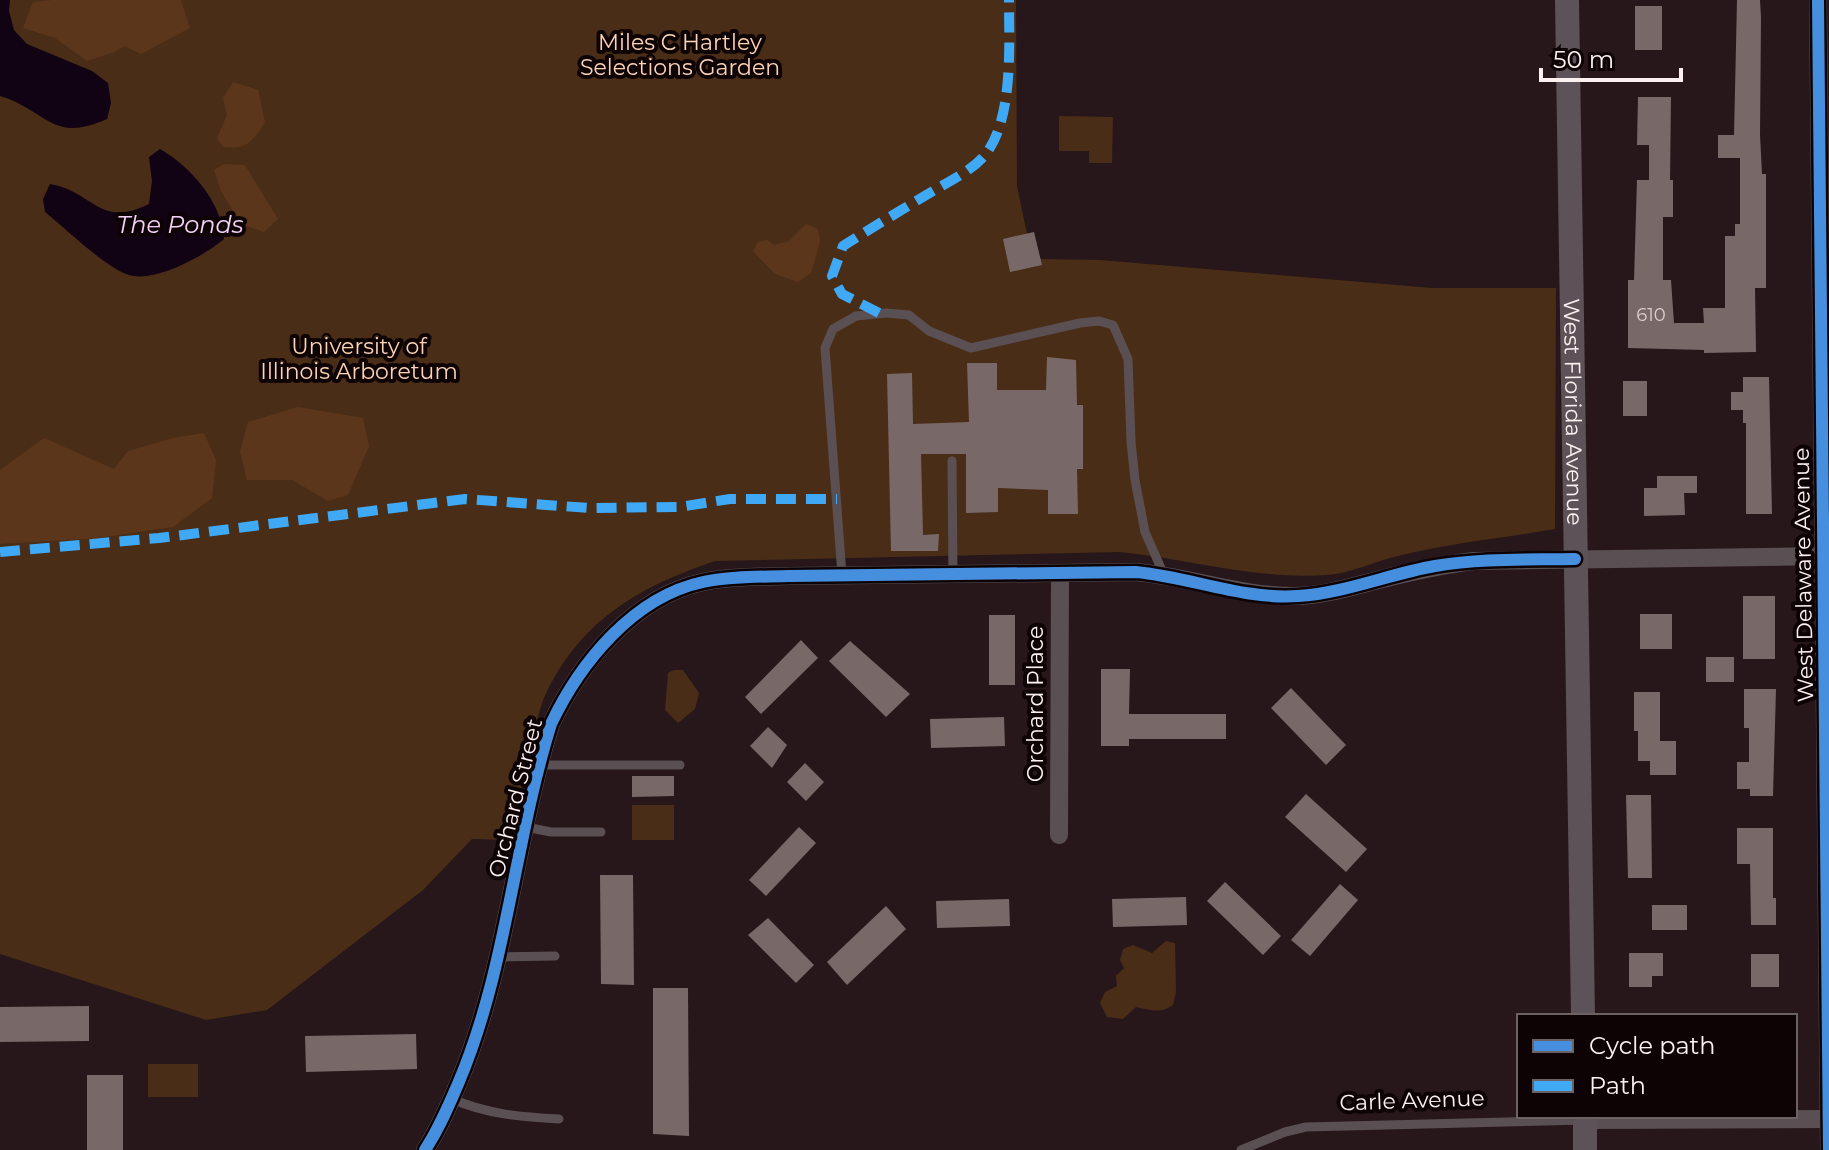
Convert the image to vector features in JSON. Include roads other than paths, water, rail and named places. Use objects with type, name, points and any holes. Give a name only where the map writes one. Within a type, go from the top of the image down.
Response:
[{"type":"main road","name":"West Florida Avenue","points":[[1567,0],[1583,1014]]},
{"type":"main road","points":[[1585,1118],[1585,1150]]},
{"type":"street","name":"West Delaware Avenue","points":[[1818,0],[1826,556],[1829,1150]]},
{"type":"street","name":"Orchard Street","points":[[425,1150],[452,1099],[480,1025],[551,724],[566,693],[602,644],[656,602],[682,588],[732,578],[1136,572],[1235,591],[1297,596],[1332,592],[1460,562],[1826,556]]},
{"type":"street","name":"Orchard Place","points":[[1059,835],[1060,574]]},
{"type":"street","name":"Carle Avenue","points":[[1585,1118],[1829,1119]]},
{"type":"lane","points":[[842,575],[825,348],[833,329],[856,316],[886,313],[909,315],[929,331],[971,348],[1080,323],[1099,321],[1113,325],[1128,359],[1131,442],[1143,520],[1164,575]]},
{"type":"lane","points":[[952,461],[953,575]]},
{"type":"lane","points":[[540,765],[680,765]]},
{"type":"lane","points":[[526,827],[551,832],[601,832]]},
{"type":"lane","points":[[498,957],[555,956]]},
{"type":"lane","points":[[452,1099],[512,1117],[559,1119]]},
{"type":"lane","name":"Carle Avenue","points":[[1241,1150],[1272,1136],[1306,1127],[1585,1118]]},
{"type":"water","points":[[0,0],[10,0],[9,11],[14,30],[27,44],[92,71],[108,83],[111,103],[107,119],[88,126],[61,126],[0,96]]},
{"type":"water","name":"The Ponds","points":[[160,149],[193,175],[217,212],[224,239],[204,253],[177,267],[149,276],[126,274],[96,255],[45,212],[43,199],[50,184],[65,188],[107,211],[132,211],[149,204],[152,181],[149,157]]},
{"type":"park label","name":"Miles C Hartley Selections Garden","points":[[680,54]]},
{"type":"park label","name":"University of Illinois Arboretum","points":[[359,358]]}]
